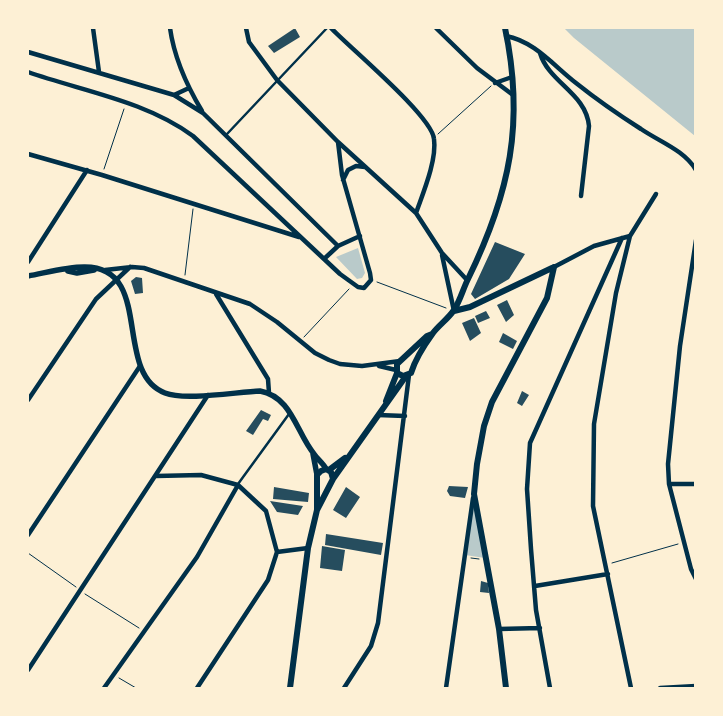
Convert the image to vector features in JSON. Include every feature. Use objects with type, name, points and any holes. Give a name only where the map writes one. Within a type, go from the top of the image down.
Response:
[{"type":"main road","points":[[317,510],[332,481],[407,376],[432,334],[454,311],[489,233],[508,172],[514,128],[514,95],[505,28]]},
{"type":"main road","points":[[454,311],[470,308],[554,267]]},
{"type":"main road","points":[[506,688],[500,629],[474,494],[479,447],[489,410],[547,298],[554,267]]},
{"type":"main road","points":[[385,405],[401,361],[427,336],[432,334]]},
{"type":"main road","points":[[401,361],[409,361],[412,366]]},
{"type":"main road","points":[[397,371],[407,376]]},
{"type":"main road","points":[[290,688],[308,548],[317,510],[317,478],[320,471],[327,470],[350,454]]},
{"type":"main road","points":[[327,470],[332,481]]},
{"type":"main road","points":[[317,478],[323,486],[332,481]]},
{"type":"street","points":[[93,28],[99,72]]},
{"type":"street","points":[[170,28],[172,40],[189,88],[203,112]]},
{"type":"street","points":[[246,28],[249,42],[277,80],[338,142],[416,213],[442,253],[467,280]]},
{"type":"street","points":[[329,28],[414,108],[434,137],[430,167],[416,213]]},
{"type":"street","points":[[436,28],[495,82],[514,95]]},
{"type":"street","points":[[506,36],[525,42],[540,52],[575,82],[628,121],[680,152],[691,162],[696,170]]},
{"type":"street","points":[[28,52],[174,96],[203,112],[338,246]]},
{"type":"street","points":[[540,52],[549,70],[580,101],[588,115],[589,126],[580,196]]},
{"type":"street","points":[[28,72],[126,104],[168,120],[193,136],[324,259],[353,284],[364,288],[371,280],[343,180],[338,142]]},
{"type":"street","points":[[495,82],[512,77]]},
{"type":"street","points":[[174,96],[189,88]]},
{"type":"street","points":[[28,154],[87,170],[301,238]]},
{"type":"street","points":[[343,180],[348,170],[356,166],[366,167]]},
{"type":"street","points":[[28,262],[87,170]]},
{"type":"street","points":[[631,688],[593,506],[594,424],[611,319],[630,236],[656,194]]},
{"type":"street","points":[[324,259],[338,246],[360,236]]},
{"type":"street","points":[[554,267],[577,253],[630,236]]},
{"type":"street","points":[[550,688],[535,586],[527,489],[530,442],[622,238]]},
{"type":"street","points":[[696,240],[679,356],[668,464],[669,484],[684,543],[696,579]]},
{"type":"street","points":[[442,253],[454,311]]},
{"type":"street","points":[[28,400],[96,299],[132,266]]},
{"type":"street","points":[[28,276],[83,267],[101,270],[132,266],[144,268],[250,304],[277,322],[316,353],[340,364],[378,365],[401,361]]},
{"type":"street","points":[[101,270],[117,278],[124,291],[140,366],[152,384],[163,393],[182,396],[269,392],[290,412],[313,454],[327,470]]},
{"type":"street","points":[[216,294],[268,378],[269,392]]},
{"type":"street","points":[[378,365],[397,371]]},
{"type":"street","points":[[28,535],[140,366]]},
{"type":"street","points":[[344,688],[371,646],[378,623],[405,416],[407,376]]},
{"type":"street","points":[[28,670],[209,394]]},
{"type":"street","points":[[378,415],[405,416]]},
{"type":"street","points":[[313,454],[317,478]]},
{"type":"street","points":[[156,476],[201,475],[238,485],[266,512],[277,552],[268,580],[197,688]]},
{"type":"street","points":[[669,484],[696,484]]},
{"type":"street","points":[[104,688],[196,557],[238,485]]},
{"type":"street","points":[[446,688],[463,556],[474,494]]},
{"type":"street","points":[[277,552],[308,548]]},
{"type":"street","points":[[535,586],[608,574]]},
{"type":"street","points":[[500,629],[540,628]]},
{"type":"street","points":[[660,688],[696,686]]},
{"type":"lane","points":[[226,134],[329,28]]},
{"type":"lane","points":[[238,485],[290,412]]},
{"type":"path","points":[[434,137],[495,82]]},
{"type":"path","points":[[102,175],[126,104]]},
{"type":"path","points":[[184,282],[194,204]]},
{"type":"path","points":[[371,280],[454,311]]},
{"type":"path","points":[[300,342],[353,284]]},
{"type":"path","points":[[606,564],[684,543]]},
{"type":"path","points":[[28,553],[80,591],[144,632]]},
{"type":"path","points":[[463,556],[487,560]]},
{"type":"path","points":[[114,675],[136,688]]},
{"type":"shaded area","points":[[564,28],[695,28],[695,136],[574,38]]},
{"type":"shaded area","points":[[358,248],[365,273],[362,278],[357,279],[336,257]]},
{"type":"shaded area","points":[[473,498],[485,558],[465,555]]},
{"type":"building","points":[[295,28],[300,37],[274,53],[268,46]]},
{"type":"building","points":[[495,242],[525,254],[509,279],[475,299],[471,294]]},
{"type":"building","points":[[136,277],[142,278],[143,293],[135,294],[131,281]]},
{"type":"building","points":[[507,300],[514,315],[506,322],[497,305]]},
{"type":"building","points":[[486,311],[490,318],[478,323],[475,316]]},
{"type":"building","points":[[474,318],[481,333],[470,341],[462,323]]},
{"type":"building","points":[[503,333],[517,341],[513,349],[499,342]]},
{"type":"building","points":[[522,391],[529,395],[522,406],[517,403]]},
{"type":"building","points":[[261,410],[271,415],[268,421],[263,419],[253,435],[246,431]]},
{"type":"building","points":[[449,486],[468,487],[465,498],[450,496],[447,491]]},
{"type":"building","points":[[274,487],[309,493],[308,502],[273,499]]},
{"type":"building","points":[[346,487],[360,497],[346,518],[333,510]]},
{"type":"building","points":[[270,501],[303,506],[298,515],[277,512]]},
{"type":"building","points":[[326,534],[383,543],[381,555],[325,545]]},
{"type":"building","points":[[322,546],[345,550],[342,571],[320,568]]},
{"type":"building","points":[[481,581],[488,583],[489,593],[480,592]]}]
